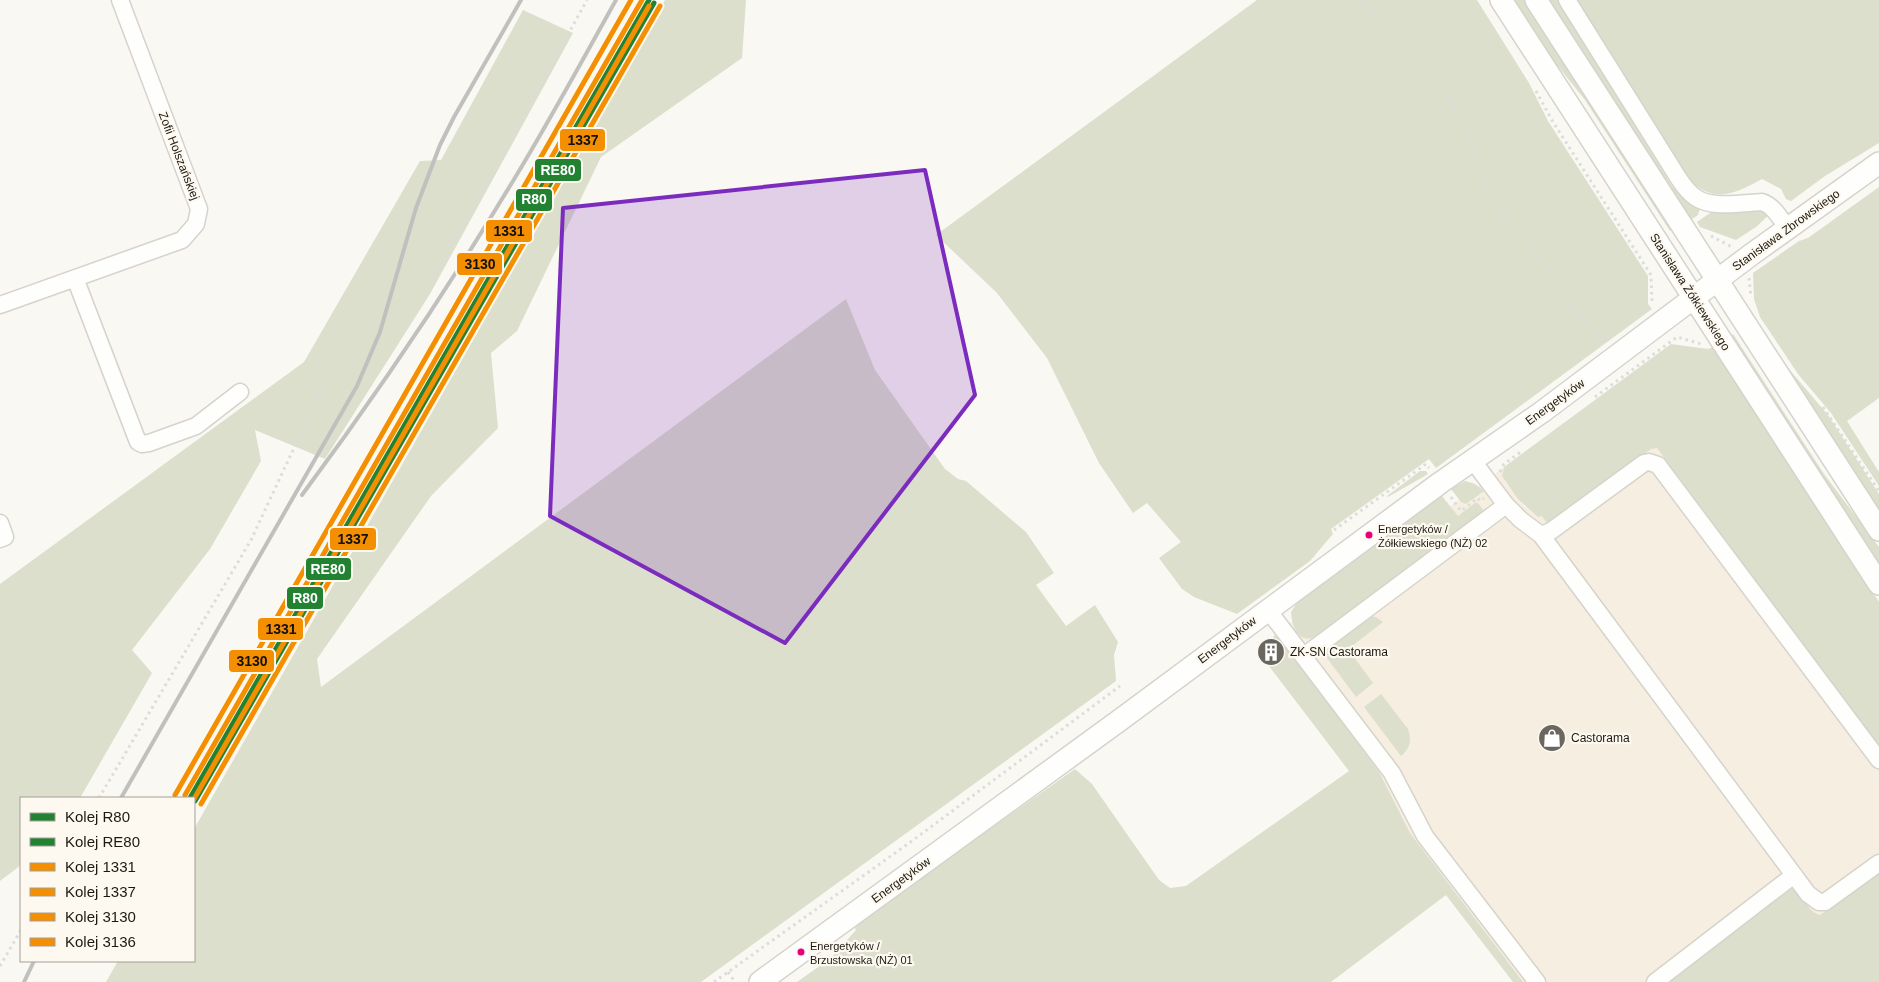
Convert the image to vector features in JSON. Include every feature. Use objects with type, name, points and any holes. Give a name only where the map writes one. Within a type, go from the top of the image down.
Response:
[{"type":"main road","name":"Stanisława Żółkiewskiego","points":[[1501,0],[1879,584]]},
{"type":"main road","points":[[1536,0],[1879,530]]},
{"type":"main road","name":"Stanisława Zbrowskiego","points":[[1694,298],[1879,163]]},
{"type":"main road","name":"Energetyków","points":[[760,982],[1694,298]]},
{"type":"street","name":"Zofii Holszańskiej","points":[[0,305],[182,240],[193,229],[198,217],[199,209],[120,0]]},
{"type":"street","points":[[1567,0],[1678,178],[1689,191],[1704,202],[1712,204],[1762,202],[1768,204],[1788,228]]},
{"type":"street","points":[[76,278],[138,442],[142,444],[149,443],[196,426],[240,392]]},
{"type":"street","points":[[1473,461],[1506,505],[1541,536],[1808,894],[1819,902],[1824,902],[1879,864]]},
{"type":"street","points":[[1541,536],[1551,531],[1644,463],[1649,462],[1658,466],[1879,760]]},
{"type":"street","points":[[1304,656],[1506,505]]},
{"type":"street","points":[[0,523],[5,537],[0,539]]},
{"type":"street","points":[[1268,610],[1392,773],[1425,836],[1537,982]]},
{"type":"street","points":[[1655,982],[1794,875]]},
{"type":"path","points":[[426,291],[588,0]]},
{"type":"path","points":[[1362,0],[1394,41],[1420,66],[1448,100],[1466,129],[1488,190],[1505,219],[1530,243],[1554,275],[1566,302],[1576,315],[1599,333],[1615,357]]},
{"type":"path","points":[[1536,90],[1553,122],[1651,275],[1652,301]]},
{"type":"path","points":[[1710,236],[1731,247]]},
{"type":"path","points":[[1749,274],[1751,298]]},
{"type":"path","points":[[1591,401],[1678,337],[1707,345]]},
{"type":"path","points":[[100,797],[251,540],[342,345]]},
{"type":"path","points":[[1500,477],[1501,468],[1504,464],[1527,447]]},
{"type":"path","points":[[714,982],[912,841],[1120,686]]},
{"type":"path","points":[[0,966],[20,932]]},
{"type":"path","points":[[728,972],[736,982]]},
{"type":"highlighted area","points":[[925,170],[975,395],[785,643],[550,516],[563,208]]},
{"type":"shaded area","points":[[1651,448],[1657,448],[1879,747],[1879,872],[1742,982],[1513,982],[1269,666],[1274,635],[1504,467],[1502,476],[1525,507]]},
{"type":"green space","points":[[665,0],[746,0],[742,58],[601,157],[517,331],[491,353],[498,428],[431,496],[317,659],[321,687],[846,299],[875,370],[945,469],[958,479],[966,481],[1026,532],[1054,573],[1036,585],[1066,626],[1095,605],[1118,642],[1114,655],[1116,681],[701,982],[106,982],[117,962],[195,962],[195,827]]},
{"type":"green space","points":[[1257,0],[1477,0],[1529,83],[1548,121],[1648,276],[1648,304],[1652,309],[1436,468],[1429,459],[1331,529],[1333,534],[1310,561],[1237,614],[1194,597],[1182,589],[1159,558],[1181,542],[1147,503],[1133,513],[1099,463],[1047,358],[997,293],[936,235]]},
{"type":"green space","points":[[1512,0],[1525,0],[1674,229],[1670,231],[1585,100],[1545,50]]},
{"type":"green space","points":[[1547,0],[1558,0],[1672,186],[1683,198],[1700,208],[1698,215],[1689,221]]},
{"type":"green space","points":[[1576,0],[1879,0],[1879,143],[1825,176],[1791,201],[1786,199],[1781,189],[1762,179],[1732,193],[1715,194],[1706,191],[1696,186],[1687,178]]},
{"type":"green space","points":[[523,10],[573,33],[430,294],[325,459],[255,430],[261,461],[210,549],[132,650],[152,673],[81,797],[20,797],[20,866],[0,881],[0,584],[304,362],[420,161],[441,160]]},
{"type":"green space","points":[[1879,187],[1879,398],[1847,421],[1879,472],[1879,486],[1831,413],[1798,374],[1760,317],[1754,299],[1753,273],[1799,241],[1808,238]]},
{"type":"green space","points":[[1759,209],[1770,214],[1756,227],[1736,240],[1700,227],[1697,222],[1713,211]]},
{"type":"green space","points":[[1733,334],[1824,474],[1879,547],[1879,568],[1730,337]]},
{"type":"green space","points":[[1671,344],[1708,349],[1715,346],[1879,602],[1879,747],[1657,448],[1651,449],[1548,525],[1542,516],[1538,517],[1518,499],[1502,476],[1504,467]]},
{"type":"green space","points":[[1777,355],[1828,415],[1879,494],[1879,516]]},
{"type":"green space","points":[[1420,471],[1426,471],[1428,474],[1387,496]]},
{"type":"green space","points":[[1465,481],[1475,484],[1484,491],[1466,504],[1461,502],[1451,489]]},
{"type":"green space","points":[[1442,496],[1458,516],[1475,503],[1478,503],[1484,511],[1313,638],[1308,639],[1299,635],[1294,627],[1291,612],[1299,600]]},
{"type":"green space","points":[[1368,616],[1376,617],[1383,622],[1348,649],[1373,683],[1356,697],[1327,658],[1326,650],[1327,646]]},
{"type":"green space","points":[[1274,635],[1283,642],[1379,772],[1410,833],[1523,982],[1513,982],[1446,895],[1331,982],[797,982],[831,958],[856,930],[853,925],[1075,769],[1092,784],[1159,880],[1170,888],[1186,886],[1349,771],[1269,666]]},
{"type":"green space","points":[[1381,694],[1408,729],[1409,744],[1401,756],[1364,707]]},
{"type":"green space","points":[[1879,872],[1879,982],[1660,982],[1789,888],[1798,893],[1811,910],[1820,915]]},
{"type":"railway","points":[[122,797],[357,386],[380,332],[416,208],[440,145],[521,0]]},
{"type":"railway","points":[[302,495],[385,380],[463,261],[540,136],[616,0]]},
{"type":"railway","points":[[24,982],[34,962]]},
{"type":"rail line","name":"3130","points":[[175,795],[631,0]]},
{"type":"rail line","name":"1331","points":[[185,795],[642,0]]},
{"type":"rail line","name":"R80","points":[[191,797],[649,0]]},
{"type":"rail line","name":"RE80","points":[[195,801],[654,3]]},
{"type":"rail line","name":"3136","points":[[195,797],[649,6]]},
{"type":"rail line","name":"1337","points":[[201,804],[660,6]]},
{"type":"place","name":"Energetyków / Żółkiewskiego (NŻ) 02","points":[[1369,535]]},
{"type":"place","name":"ZK-SN Castorama","points":[[1271,652]]},
{"type":"place","name":"Castorama","points":[[1552,738]]},
{"type":"place","name":"Energetyków / Brzustowska (NŻ) 01","points":[[801,952]]}]
